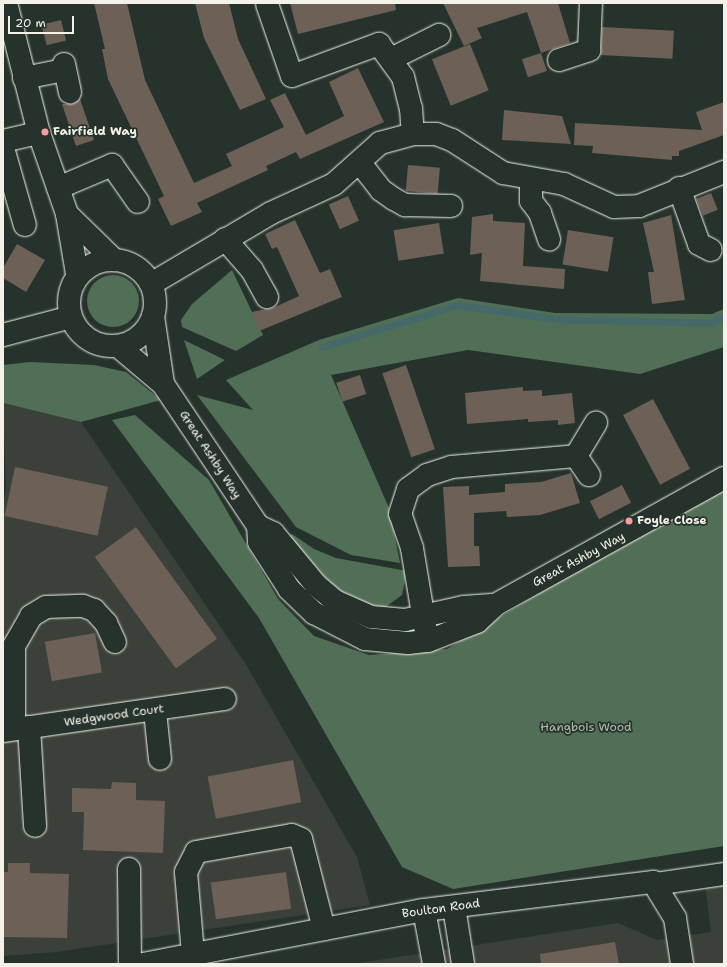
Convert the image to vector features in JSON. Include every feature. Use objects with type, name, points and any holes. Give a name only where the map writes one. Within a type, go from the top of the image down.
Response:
[{"type":"street","points":[[6,3],[24,78],[67,214],[77,274],[69,298],[71,317],[80,332],[94,342],[118,346]]},
{"type":"street","points":[[559,60],[589,50],[591,3]]},
{"type":"street","points":[[267,4],[292,76],[344,59],[379,44],[403,77],[411,108],[413,134]]},
{"type":"street","points":[[391,59],[439,35]]},
{"type":"street","points":[[24,78],[64,67],[70,92]]},
{"type":"street","points":[[3,141],[40,132]]},
{"type":"street","points":[[67,214],[114,260],[139,270],[151,284],[225,239],[334,184],[360,163],[380,144],[413,134],[436,134],[452,140],[503,173],[531,180],[564,184],[603,203],[625,208],[639,206],[679,188],[724,172]]},
{"type":"street","points":[[3,148],[26,225]]},
{"type":"street","points":[[360,163],[381,190],[394,199],[405,204],[451,206]]},
{"type":"street","points":[[58,188],[112,165],[138,202]]},
{"type":"street","points":[[531,180],[531,201],[540,213],[549,239]]},
{"type":"street","points":[[679,188],[699,244],[711,250]]},
{"type":"street","points":[[225,239],[252,270],[267,297]]},
{"type":"street","points":[[77,274],[98,262],[114,260]]},
{"type":"street","name":"Great Ashby Way","points":[[151,284],[155,298],[153,316],[163,384]]},
{"type":"street","name":"Great Ashby Way","points":[[153,316],[146,329],[135,339],[118,346],[163,384],[258,526],[259,542],[289,589],[314,613],[365,639],[428,641],[476,622],[495,605],[724,478]]},
{"type":"street","points":[[3,335],[71,317]]},
{"type":"street","points":[[576,456],[596,423]]},
{"type":"street","points":[[576,456],[589,474]]},
{"type":"street","points":[[428,641],[412,548],[400,514],[408,489],[427,474],[451,467],[576,456]]},
{"type":"street","name":"Great Ashby Way","points":[[258,526],[273,533],[316,585],[335,601],[371,617],[423,618],[464,607],[495,605]]},
{"type":"street","points":[[35,826],[16,729],[14,646],[31,616],[46,607],[83,606],[94,610],[106,623],[115,642]]},
{"type":"street","name":"Wedgwood Court","points":[[16,729],[225,699]]},
{"type":"street","points":[[155,710],[160,759]]},
{"type":"street","points":[[193,954],[186,872],[196,852],[292,835],[301,840],[324,929]]},
{"type":"street","points":[[129,869],[130,964]]},
{"type":"street","name":"Boulton Road","points":[[143,964],[424,910],[654,884],[724,874]]},
{"type":"street","points":[[654,884],[675,918],[682,964]]},
{"type":"street","points":[[454,907],[463,964]]},
{"type":"street","points":[[424,910],[434,964]]},
{"type":"shaded area","points":[[3,403],[81,422],[245,663],[357,857],[370,905],[56,952],[3,956],[3,509],[6,487]]},
{"type":"shaded area","points":[[724,864],[724,964],[353,964],[618,923],[657,940],[711,932],[703,867]]},
{"type":"green space","points":[[232,270],[263,335],[236,351],[182,327],[181,320],[192,304]]},
{"type":"green space","points":[[108,275],[118,275],[127,279],[135,287],[139,296],[139,306],[135,315],[127,323],[118,327],[108,327],[99,323],[91,315],[87,306],[87,296],[91,287],[99,279]]},
{"type":"green space","points":[[458,298],[555,313],[712,314],[724,309],[724,347],[640,374],[468,350],[331,375],[389,508],[400,563],[351,555],[296,527],[197,395],[253,410],[226,380],[319,340]]},
{"type":"green space","points":[[184,340],[225,360],[197,379]]},
{"type":"green space","points":[[30,362],[94,365],[126,372],[161,400],[81,422],[3,403],[3,365]]},
{"type":"green space","name":"Hangbois Wood","points":[[135,415],[209,480],[278,599],[314,636],[369,655],[447,649],[629,539],[724,489],[724,846],[453,889],[402,867],[259,618],[112,420]]},
{"type":"green space","points":[[292,534],[314,549],[336,558],[407,571],[402,595],[383,609],[339,598],[283,540]]},
{"type":"building","points":[[94,3],[127,3],[145,80],[194,183],[232,166],[226,154],[284,127],[270,100],[285,93],[306,135],[344,116],[329,82],[358,68],[384,122],[300,159],[296,152],[266,166],[268,170],[197,203],[202,212],[171,226],[158,199],[164,196],[108,79],[102,49],[105,49]]},
{"type":"building","points":[[195,3],[229,3],[238,39],[266,99],[240,110],[204,38]]},
{"type":"building","points":[[290,3],[395,3],[396,10],[298,34]]},
{"type":"building","points":[[443,3],[558,3],[570,43],[541,53],[527,12],[477,28],[482,38],[464,46]]},
{"type":"building","points":[[61,20],[66,40],[47,45],[42,25]]},
{"type":"building","points":[[602,27],[674,31],[672,59],[601,55]]},
{"type":"building","points":[[470,44],[489,90],[451,106],[432,59]]},
{"type":"building","points":[[541,53],[547,71],[528,77],[522,59]]},
{"type":"building","points":[[80,99],[94,140],[76,146],[62,104],[73,104]]},
{"type":"building","points":[[724,102],[724,135],[679,151],[679,156],[672,156],[672,160],[592,153],[593,146],[574,145],[575,123],[702,130],[696,112]]},
{"type":"building","points":[[504,110],[562,116],[571,144],[502,140]]},
{"type":"building","points":[[408,165],[440,168],[438,194],[406,191]]},
{"type":"building","points":[[711,193],[718,210],[703,216],[696,199]]},
{"type":"building","points":[[348,196],[359,221],[340,229],[329,205]]},
{"type":"building","points":[[493,214],[493,221],[525,223],[523,266],[565,269],[564,289],[480,281],[482,253],[470,255],[472,217]]},
{"type":"building","points":[[671,215],[685,300],[652,304],[648,272],[654,272],[643,223]]},
{"type":"building","points":[[295,220],[320,273],[330,269],[342,297],[259,331],[252,312],[273,308],[299,296],[277,247],[272,249],[265,234]]},
{"type":"building","points":[[439,223],[444,254],[398,261],[394,230]]},
{"type":"building","points":[[568,230],[613,237],[608,272],[563,265]]},
{"type":"building","points":[[17,244],[45,260],[26,292],[3,278],[3,268]]},
{"type":"building","points":[[406,365],[435,449],[411,457],[382,373]]},
{"type":"building","points":[[360,375],[366,394],[342,402],[336,383]]},
{"type":"building","points":[[523,387],[523,391],[542,390],[542,396],[572,393],[575,423],[558,425],[558,420],[528,422],[528,419],[467,424],[465,393]]},
{"type":"building","points":[[653,399],[690,469],[660,485],[623,415]]},
{"type":"building","points":[[15,467],[108,487],[98,536],[5,516]]},
{"type":"building","points":[[571,473],[580,503],[540,515],[507,517],[506,511],[474,513],[474,546],[479,546],[480,566],[448,567],[443,487],[469,486],[469,495],[505,492],[505,484],[541,482]]},
{"type":"building","points":[[622,485],[631,503],[599,519],[590,501]]},
{"type":"building","points":[[136,527],[217,639],[176,669],[95,557]]},
{"type":"building","points":[[95,633],[102,672],[52,681],[45,642]]},
{"type":"building","points":[[293,760],[301,802],[216,819],[208,777]]},
{"type":"building","points":[[112,782],[136,783],[136,800],[165,801],[163,853],[83,850],[84,812],[72,812],[72,788],[111,789]]},
{"type":"building","points":[[8,863],[30,863],[30,873],[69,874],[67,938],[3,937],[3,872],[8,872]]},
{"type":"building","points":[[286,872],[291,909],[216,919],[211,883]]},
{"type":"building","points":[[615,942],[619,964],[541,964],[540,954]]},
{"type":"waterway","points":[[322,347],[458,305],[555,319],[711,323],[724,316]]},
{"type":"place","name":"Fairfield Way","points":[[45,132]]},
{"type":"place","name":"Foyle Close","points":[[629,521]]}]
